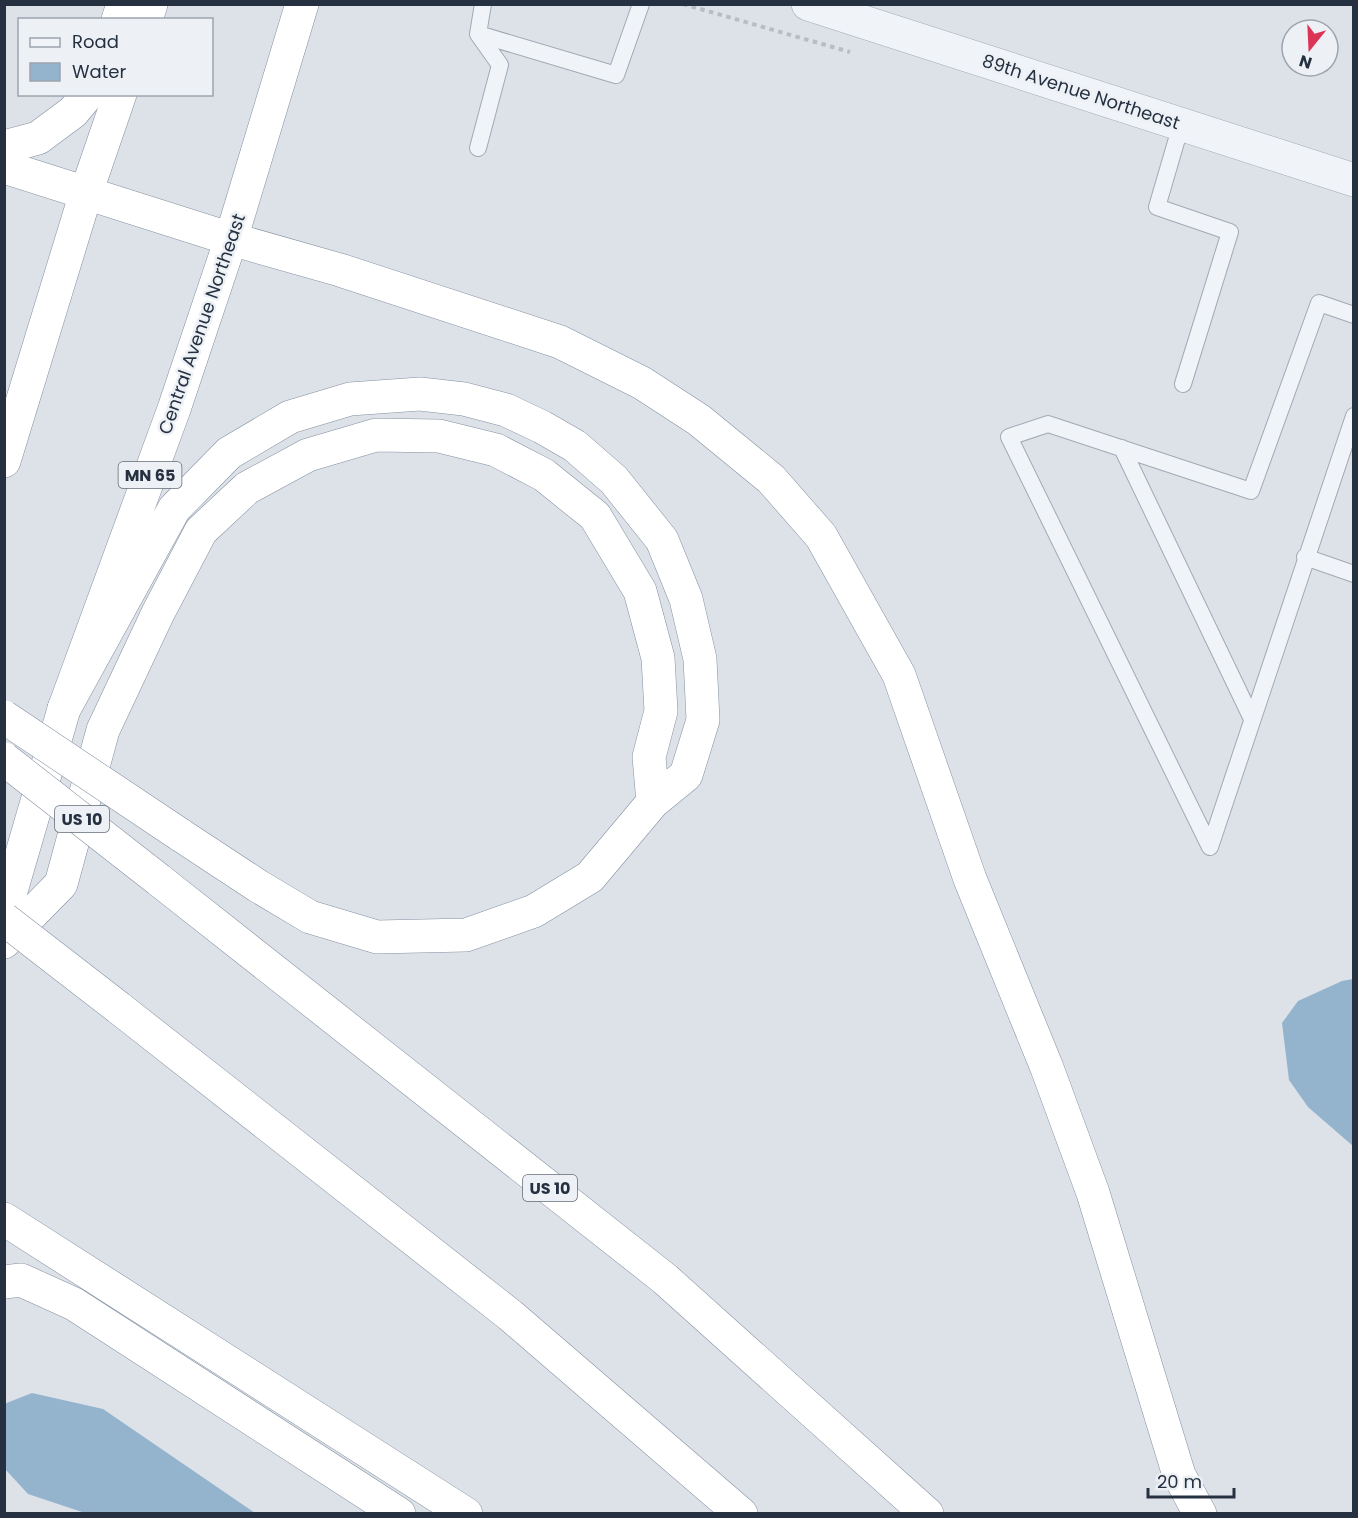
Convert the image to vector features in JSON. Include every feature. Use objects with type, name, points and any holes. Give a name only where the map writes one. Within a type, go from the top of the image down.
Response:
[{"type":"highway","name":"Central Avenue Northeast","points":[[4,917],[64,709],[174,409],[231,239],[302,4]]},
{"type":"highway","points":[[4,147],[38,138],[73,112],[86,96]]},
{"type":"highway","points":[[4,461],[86,193],[119,96]]},
{"type":"highway","points":[[4,167],[231,239],[340,270],[560,342],[642,383],[699,420],[771,479],[821,536],[899,675],[970,879],[1047,1068],[1093,1193],[1179,1475],[1200,1514]]},
{"type":"highway","points":[[4,717],[258,886],[310,917],[377,938],[466,935],[534,911],[590,877],[653,802],[686,774],[703,720],[700,658],[686,599],[662,540],[614,480],[575,446],[542,426],[506,410],[464,399],[420,394],[350,399],[290,417],[229,453],[174,509],[64,709]]},
{"type":"highway","points":[[4,942],[61,884],[103,730],[158,614],[201,531],[247,488],[308,455],[376,435],[440,436],[496,450],[544,475],[595,516],[640,591],[657,658],[662,711],[649,757],[653,802]]},
{"type":"highway","name":"US 10","points":[[4,759],[665,1279],[927,1514]]},
{"type":"highway","points":[[4,917],[510,1315],[741,1514]]},
{"type":"highway","points":[[4,1219],[466,1514]]},
{"type":"highway","points":[[4,1282],[21,1280],[74,1304],[399,1514]]},
{"type":"street","name":"89th Avenue Northeast","points":[[808,4],[1353,180]]},
{"type":"lane","points":[[478,148],[500,65],[478,34],[483,4]]},
{"type":"lane","points":[[478,34],[616,75],[640,4]]},
{"type":"lane","points":[[1181,125],[1157,207],[1230,232],[1183,384]]},
{"type":"lane","points":[[1353,315],[1319,303],[1251,490],[1048,424],[1009,437],[1210,847],[1353,416]]},
{"type":"lane","points":[[1122,448],[1252,719]]},
{"type":"lane","points":[[1305,557],[1353,574]]},
{"type":"water","points":[[1354,979],[1353,1146],[1308,1107],[1289,1080],[1282,1023],[1298,1001],[1342,981]]},
{"type":"water","points":[[32,1393],[103,1409],[255,1513],[85,1513],[28,1494],[5,1469],[4,1404]]}]
